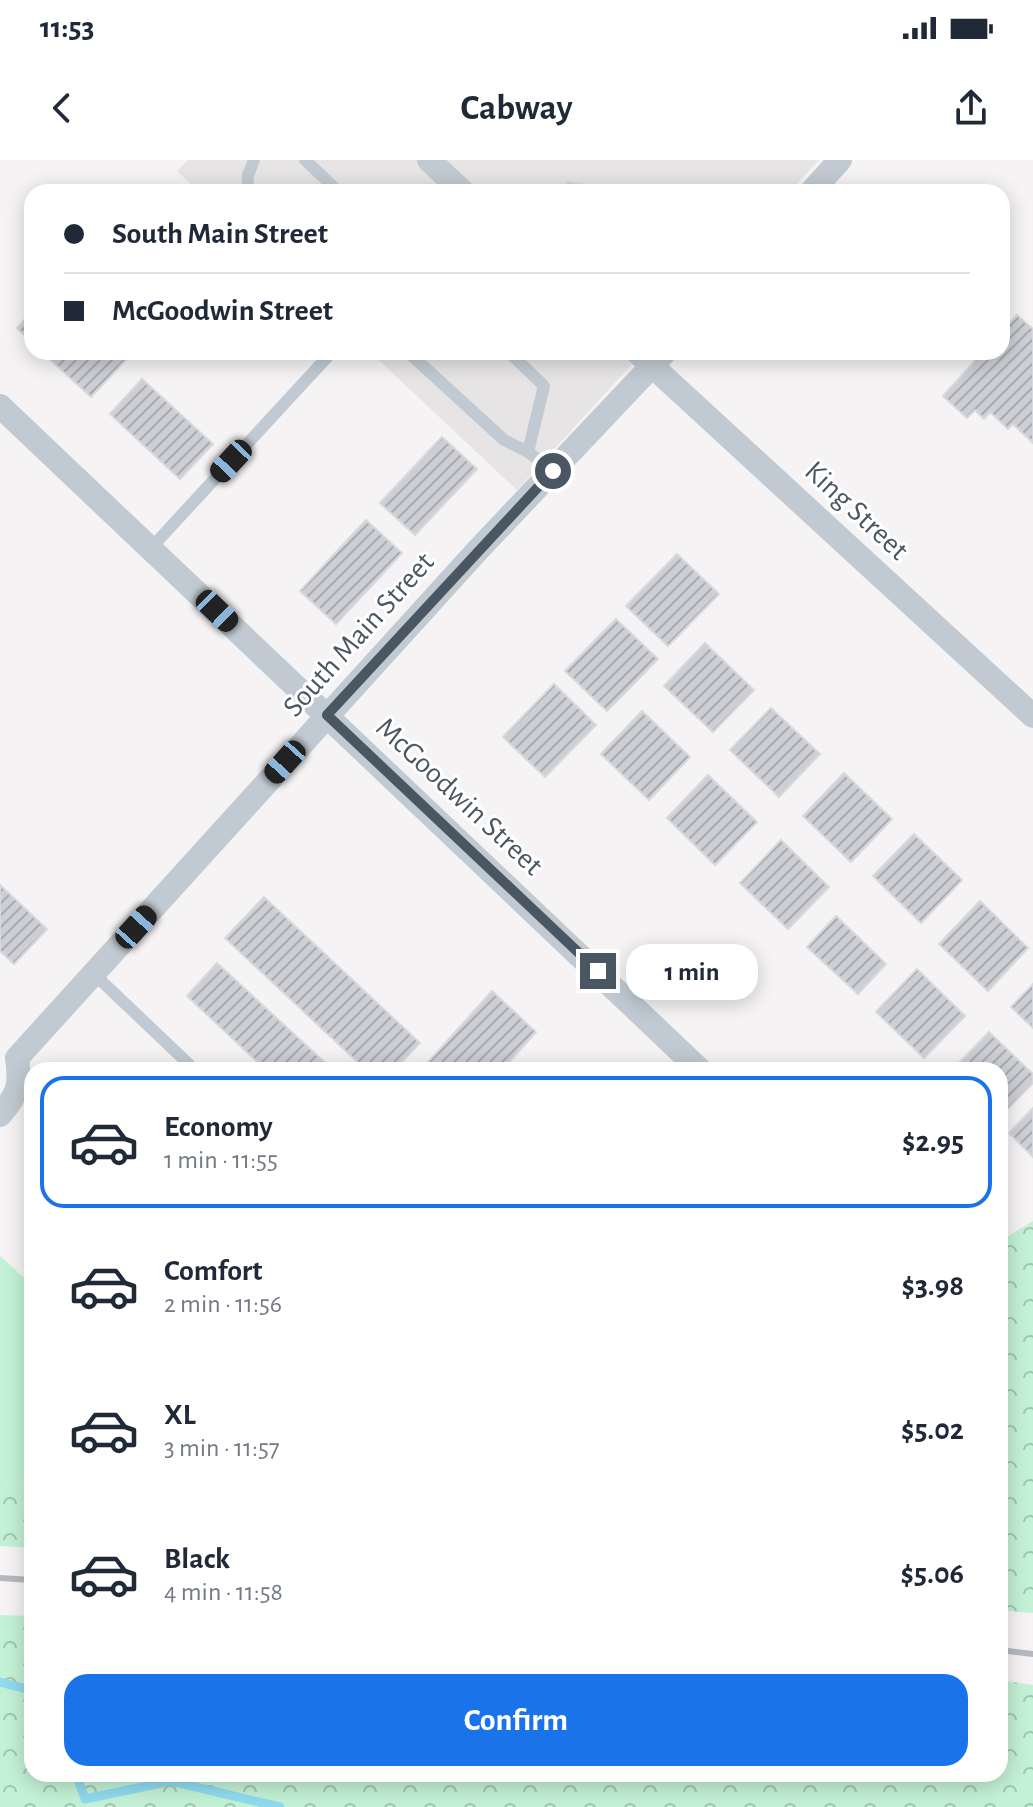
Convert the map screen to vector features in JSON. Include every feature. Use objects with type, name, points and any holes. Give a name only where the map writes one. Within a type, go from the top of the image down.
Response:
[{"type":"street","points":[[429,160],[454,184]]},
{"type":"street","points":[[818,184],[840,160]]},
{"type":"street","name":"South Main Street","points":[[0,1115],[15,1098],[20,1079],[9,1051],[94,974],[327,715],[553,471],[648,360]]},
{"type":"street","name":"King Street","points":[[655,360],[1033,716]]},
{"type":"street","name":"McGoodwin Street","points":[[0,406],[692,1062]]},
{"type":"lane","points":[[247,184],[254,160]]},
{"type":"lane","points":[[305,160],[330,184]]},
{"type":"lane","points":[[151,548],[325,360]]},
{"type":"lane","points":[[417,360],[504,440],[528,452],[553,471]]},
{"type":"lane","points":[[517,360],[544,386],[528,452]]},
{"type":"lane","points":[[94,974],[187,1062]]},
{"type":"shaded area","points":[[188,160],[819,160],[796,184],[191,184],[177,171]]},
{"type":"shaded area","points":[[379,360],[636,360],[517,490]]},
{"type":"green space","points":[[1033,1221],[1033,1613],[1008,1611],[1008,1236]]},
{"type":"green space","points":[[0,1256],[24,1278],[24,1487],[0,1485]]},
{"type":"green space","points":[[0,1485],[24,1487],[24,1548],[0,1546]]},
{"type":"green space","points":[[0,1615],[24,1616],[24,1782],[1008,1782],[1008,1681],[1033,1685],[1033,1807],[0,1807]]},
{"type":"building","points":[[1017,315],[1033,329],[1033,443],[1013,424],[1008,429],[990,412],[984,419],[975,410],[967,418],[943,396],[976,360],[1010,360],[1010,322]]},
{"type":"building","points":[[24,320],[24,335],[17,328]]},
{"type":"building","points":[[51,360],[126,360],[91,397]]},
{"type":"building","points":[[142,379],[213,444],[180,479],[110,414]]},
{"type":"building","points":[[442,437],[477,469],[415,535],[380,503]]},
{"type":"building","points":[[366,520],[402,553],[336,624],[300,591]]},
{"type":"building","points":[[677,554],[719,594],[668,646],[626,606]]},
{"type":"building","points":[[616,619],[658,659],[607,711],[565,671]]},
{"type":"building","points":[[705,643],[754,690],[713,732],[664,686]]},
{"type":"building","points":[[554,684],[596,725],[545,777],[503,737]]},
{"type":"building","points":[[771,708],[820,754],[779,797],[730,750]]},
{"type":"building","points":[[642,711],[690,757],[649,800],[601,754]]},
{"type":"building","points":[[844,773],[892,819],[851,862],[803,816]]},
{"type":"building","points":[[708,775],[757,822],[715,865],[667,818]]},
{"type":"building","points":[[914,834],[962,880],[921,923],[873,876]]},
{"type":"building","points":[[781,840],[829,887],[788,929],[740,883]]},
{"type":"building","points":[[0,885],[47,929],[14,964],[0,951]]},
{"type":"building","points":[[264,897],[420,1043],[402,1062],[357,1062],[225,938]]},
{"type":"building","points":[[980,901],[1028,948],[988,991],[939,944]]},
{"type":"building","points":[[836,916],[886,964],[858,994],[807,947]]},
{"type":"building","points":[[217,963],[324,1062],[257,1062],[187,996]]},
{"type":"building","points":[[917,969],[965,1016],[924,1058],[876,1012]]},
{"type":"building","points":[[1033,984],[1033,1028],[1011,1007]]},
{"type":"building","points":[[492,991],[536,1032],[509,1062],[428,1062]]},
{"type":"building","points":[[989,1032],[1033,1074],[1033,1083],[1008,1109],[1008,1062],[960,1062]]},
{"type":"building","points":[[1033,1108],[1033,1157],[1009,1133]]},
{"type":"waterway","points":[[0,1682],[24,1688]]},
{"type":"waterway","points":[[79,1782],[85,1799],[166,1782]]},
{"type":"waterway","points":[[175,1782],[280,1807]]},
{"type":"railway","points":[[0,1578],[24,1580]]},
{"type":"railway","points":[[1008,1651],[1033,1654]]},
{"type":"route","points":[[553,471],[327,715],[598,971]]}]
